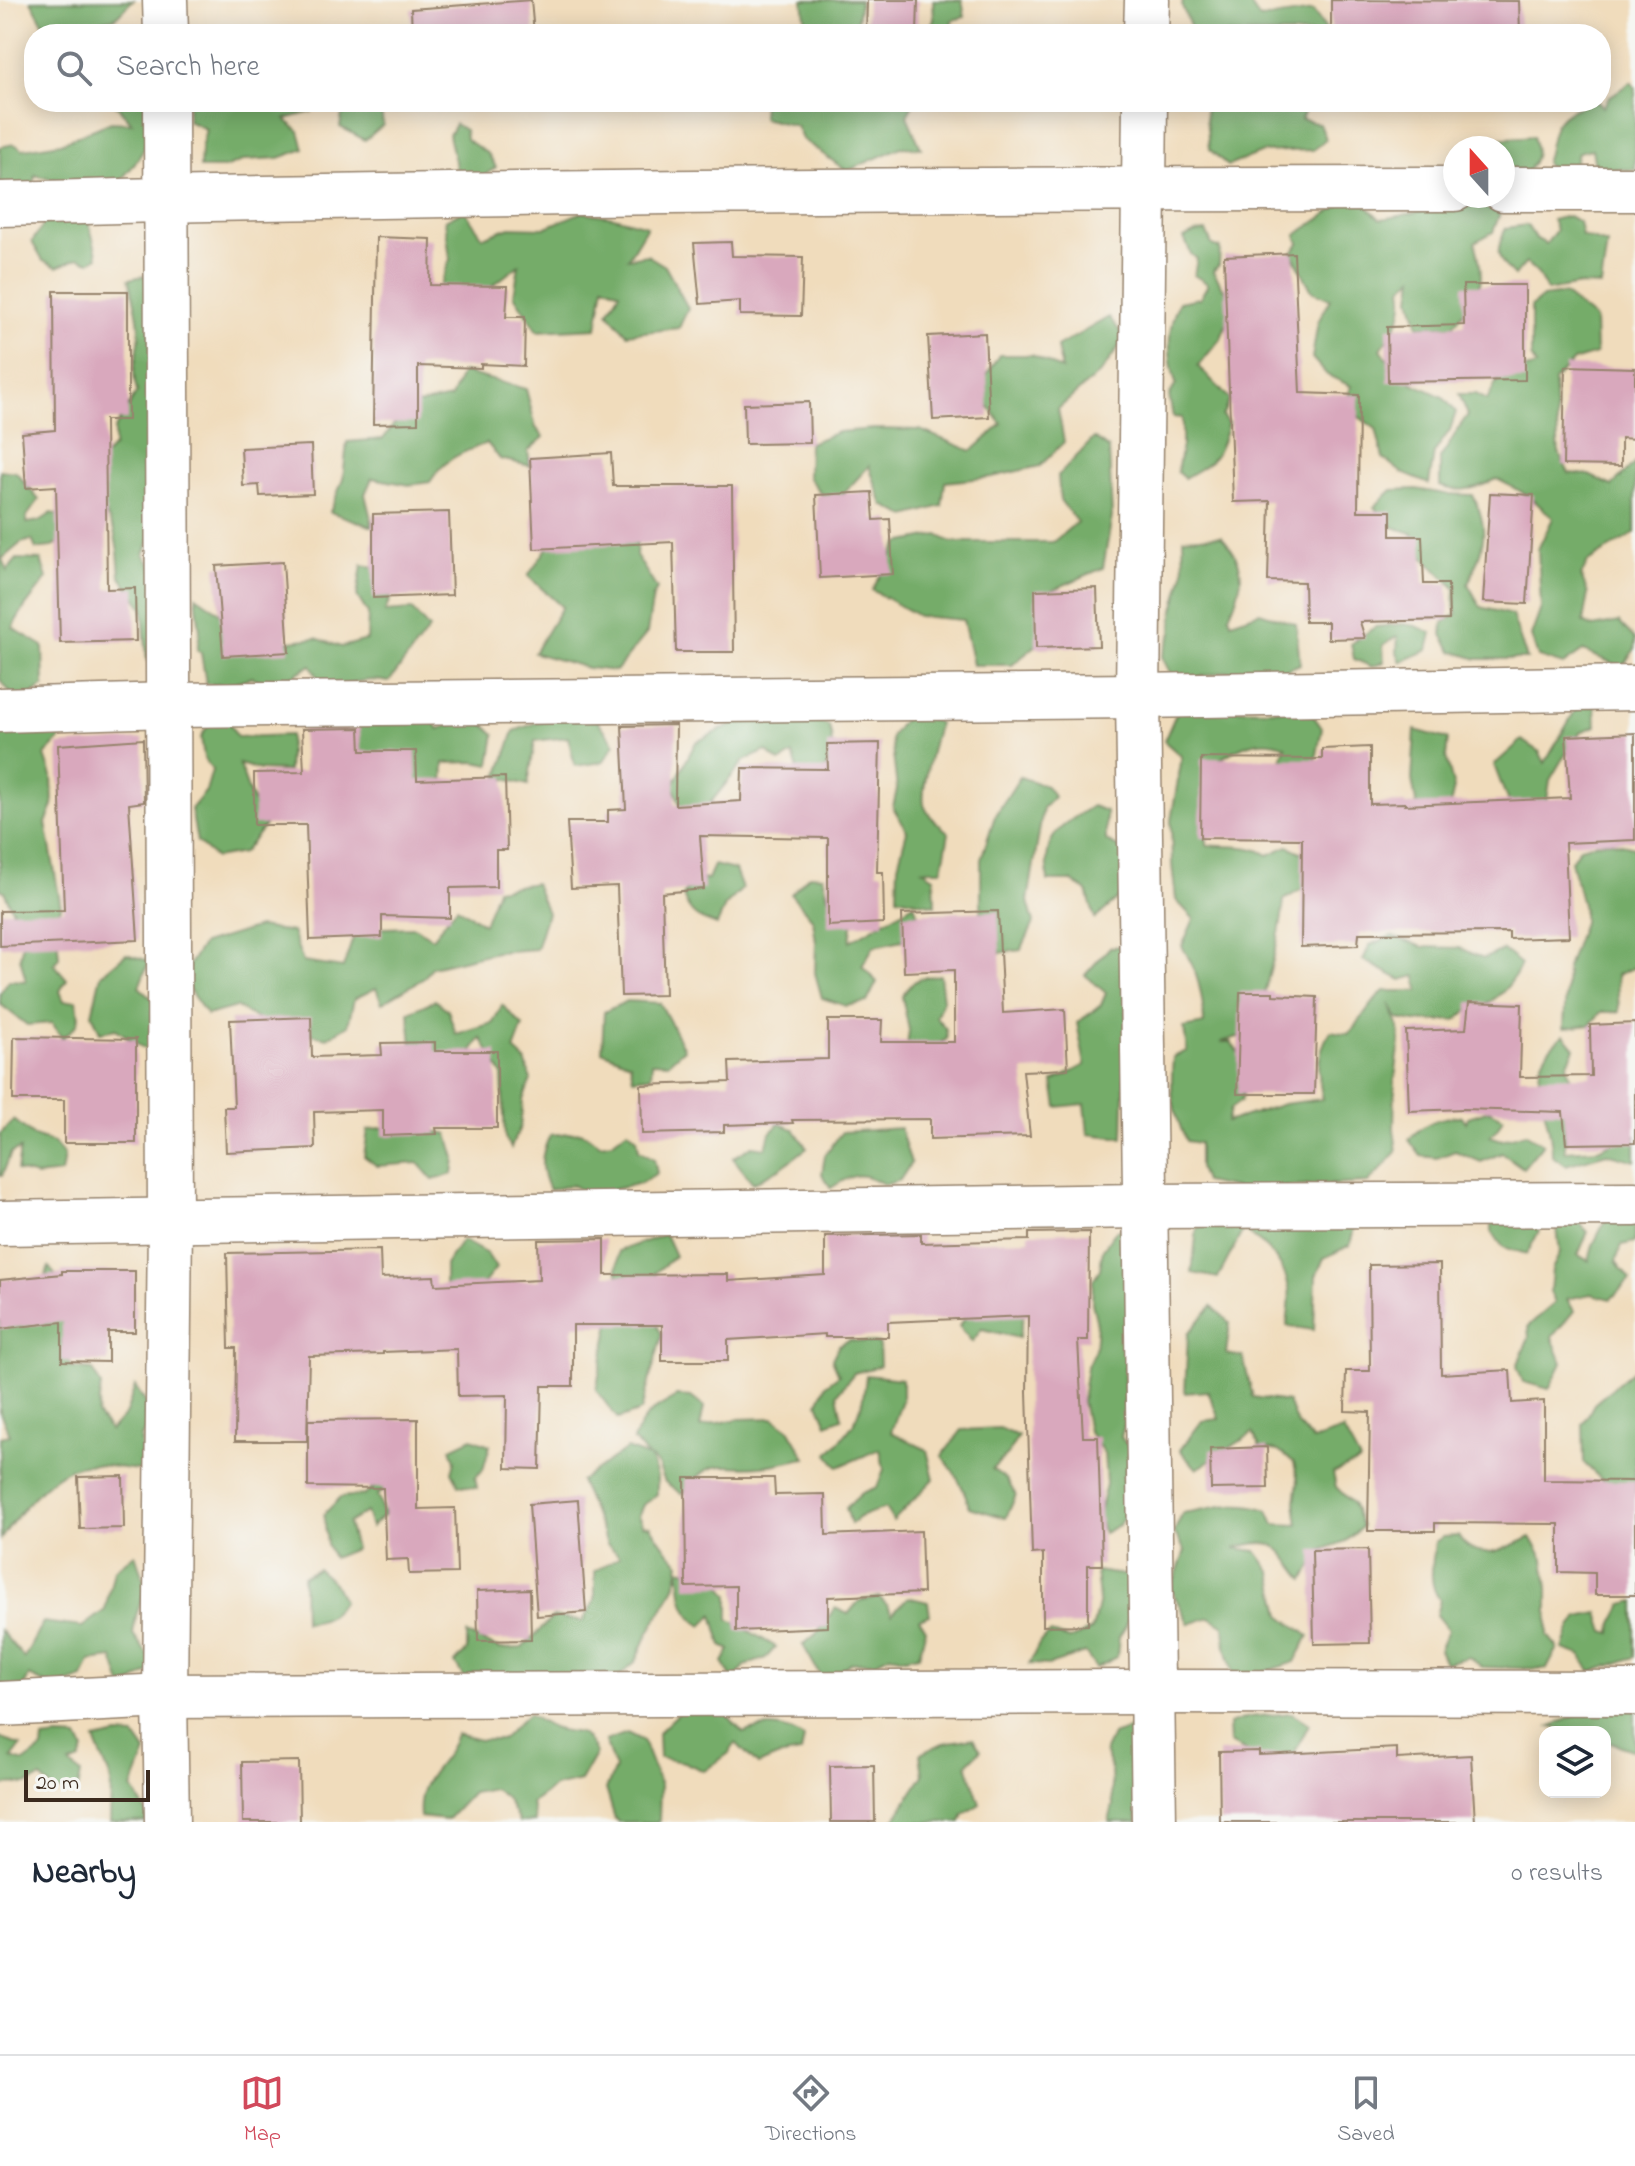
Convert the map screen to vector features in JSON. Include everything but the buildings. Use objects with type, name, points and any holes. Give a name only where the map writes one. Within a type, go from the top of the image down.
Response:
[{"type":"street","points":[[165,0],[166,24]]},
{"type":"street","points":[[1146,24],[1147,0]]},
{"type":"street","points":[[166,112],[170,1220],[165,1696],[167,1822]]},
{"type":"street","points":[[1145,112],[1138,696],[1154,1822]]},
{"type":"street","points":[[0,204],[167,199],[1443,189]]},
{"type":"street","points":[[1515,189],[1635,189]]},
{"type":"street","points":[[0,710],[169,705],[1635,688]]},
{"type":"street","points":[[0,1223],[1144,1206],[1635,1204]]},
{"type":"street","points":[[0,1704],[165,1696],[1635,1693]]},
{"type":"green space","points":[[133,0],[115,18],[83,24],[43,23],[31,1]]},
{"type":"green space","points":[[803,0],[860,0],[856,24],[806,24]]},
{"type":"green space","points":[[933,0],[962,0],[965,17],[952,20],[952,24],[932,24]]},
{"type":"green space","points":[[1183,0],[1247,0],[1260,19],[1313,11],[1322,24],[1189,24],[1182,6]]},
{"type":"green space","points":[[1631,82],[1635,87],[1635,170],[1595,167],[1592,149],[1578,152],[1573,170],[1558,178],[1545,163],[1556,125],[1569,112],[1611,112],[1611,96]]},
{"type":"green space","points":[[122,112],[147,112],[148,139],[140,157],[106,195],[35,175],[32,190],[0,195],[0,147],[14,144],[23,149],[61,143],[111,122],[132,123]]},
{"type":"green space","points":[[188,112],[312,112],[285,119],[299,131],[304,149],[279,158],[245,160],[224,168],[200,168],[206,129],[188,121]]},
{"type":"green space","points":[[342,112],[381,112],[383,125],[365,140],[340,127]]},
{"type":"green space","points":[[762,112],[909,112],[907,116],[921,148],[901,147],[847,171],[802,139],[796,126],[762,118]]},
{"type":"green space","points":[[1206,112],[1304,112],[1301,119],[1320,124],[1326,139],[1313,150],[1263,152],[1228,166],[1209,149]]},
{"type":"green space","points":[[455,124],[465,130],[466,139],[488,154],[496,167],[480,180],[458,176],[449,135]]},
{"type":"green space","points":[[1533,136],[1536,148],[1533,162],[1523,177],[1515,177],[1515,138]]},
{"type":"green space","points":[[1349,199],[1365,204],[1380,219],[1443,207],[1484,208],[1500,213],[1493,232],[1475,242],[1481,269],[1479,287],[1453,326],[1419,326],[1411,298],[1414,277],[1402,288],[1401,313],[1381,349],[1400,377],[1443,397],[1456,412],[1450,430],[1434,453],[1429,484],[1402,473],[1383,458],[1376,429],[1345,407],[1351,386],[1327,375],[1312,358],[1318,322],[1330,299],[1312,291],[1292,253],[1299,243],[1296,235]]},
{"type":"green space","points":[[464,210],[483,237],[510,227],[544,228],[582,212],[647,226],[628,258],[647,255],[665,266],[688,308],[679,328],[627,334],[608,312],[620,292],[604,285],[597,328],[537,331],[514,295],[519,265],[483,293],[437,294],[450,259],[445,220]]},
{"type":"green space","points":[[87,216],[98,257],[90,262],[79,258],[57,267],[43,261],[32,242],[45,222]]},
{"type":"green space","points":[[1568,216],[1579,222],[1582,236],[1607,244],[1601,286],[1580,285],[1547,291],[1537,273],[1526,263],[1514,276],[1503,264],[1499,249],[1506,228],[1527,225],[1535,238],[1546,244],[1556,230],[1552,220]]},
{"type":"green space","points":[[1206,231],[1212,245],[1220,248],[1219,265],[1213,271],[1234,306],[1221,338],[1198,366],[1230,399],[1222,416],[1228,423],[1222,444],[1214,457],[1184,478],[1177,472],[1182,445],[1182,418],[1173,417],[1169,396],[1176,384],[1171,363],[1170,332],[1179,302],[1200,298],[1208,284],[1194,275],[1197,259],[1191,254],[1184,238]]},
{"type":"green space","points":[[148,275],[157,525],[144,554],[168,591],[147,662],[143,608],[120,576],[114,531],[87,475],[114,446],[114,430],[137,392],[134,371],[139,326],[129,279]]},
{"type":"green space","points":[[1564,294],[1595,319],[1596,354],[1573,361],[1554,381],[1559,454],[1569,473],[1589,475],[1612,486],[1635,463],[1635,533],[1588,562],[1581,576],[1588,594],[1583,622],[1593,627],[1619,622],[1635,639],[1635,649],[1622,667],[1583,651],[1563,665],[1538,657],[1531,636],[1541,608],[1538,549],[1553,518],[1528,495],[1497,479],[1469,489],[1455,490],[1440,486],[1440,458],[1468,415],[1459,394],[1476,394],[1487,400],[1499,377],[1536,366],[1531,357],[1531,307],[1543,297]]},
{"type":"green space","points":[[1109,317],[1125,338],[1102,371],[1058,409],[1064,442],[1040,466],[992,477],[945,482],[942,506],[906,516],[883,505],[869,466],[831,507],[808,477],[809,443],[838,432],[920,430],[972,451],[1002,424],[977,391],[999,355],[1032,355],[1062,370],[1057,347]]},
{"type":"green space","points":[[462,372],[526,389],[536,428],[544,437],[528,451],[530,466],[500,459],[487,443],[448,461],[430,482],[410,485],[372,478],[365,494],[373,527],[330,512],[343,479],[347,442],[383,439],[407,407],[451,398]]},
{"type":"green space","points":[[1094,438],[1109,449],[1112,517],[1103,568],[1052,590],[1055,630],[1012,665],[973,665],[963,620],[918,616],[872,590],[899,543],[938,535],[951,542],[1053,542],[1077,522],[1060,500],[1058,476]]},
{"type":"green space","points":[[0,470],[16,472],[39,500],[27,516],[27,523],[40,521],[52,513],[69,518],[72,536],[51,547],[36,549],[32,540],[21,543],[2,559],[7,571],[17,559],[41,560],[47,578],[13,628],[43,646],[44,686],[20,704],[0,680]]},
{"type":"green space","points":[[1416,489],[1473,495],[1482,519],[1483,540],[1468,584],[1481,607],[1512,615],[1527,659],[1477,659],[1452,651],[1442,635],[1443,623],[1457,614],[1454,607],[1455,588],[1423,557],[1412,533],[1393,527],[1374,507],[1392,490]]},
{"type":"green space","points":[[639,514],[636,555],[657,589],[647,633],[616,671],[588,668],[534,653],[562,607],[528,576],[552,541]]},
{"type":"green space","points":[[1221,536],[1235,556],[1241,574],[1229,616],[1231,622],[1260,612],[1296,624],[1300,664],[1281,672],[1228,671],[1175,682],[1162,657],[1172,633],[1173,614],[1184,573],[1183,538]]},
{"type":"green space","points":[[362,565],[401,571],[385,612],[412,610],[429,629],[389,682],[356,682],[326,693],[311,665],[272,688],[253,677],[226,685],[206,684],[201,653],[197,650],[200,631],[196,596],[246,637],[264,644],[316,638],[341,647],[367,640],[368,614],[357,596]]},
{"type":"green space","points":[[1403,624],[1432,633],[1428,650],[1401,662],[1397,652],[1398,636],[1383,645],[1384,662],[1372,667],[1354,659],[1351,644],[1375,627]]},
{"type":"green space","points":[[1595,706],[1596,726],[1580,732],[1560,763],[1550,780],[1546,807],[1517,826],[1494,765],[1522,740],[1539,751],[1545,763],[1577,707]]},
{"type":"green space","points":[[780,707],[829,726],[831,754],[819,777],[804,789],[793,754],[780,762],[766,751],[744,761],[699,817],[683,813],[673,785],[696,742],[758,712],[767,723]]},
{"type":"green space","points":[[1178,709],[1309,710],[1322,728],[1314,771],[1276,779],[1285,746],[1263,742],[1243,746],[1206,769],[1207,845],[1247,847],[1268,855],[1288,846],[1310,856],[1307,886],[1284,900],[1255,1032],[1221,1042],[1231,1042],[1250,1069],[1241,1101],[1230,1109],[1227,1122],[1283,1104],[1323,1099],[1319,1064],[1331,1031],[1348,1034],[1384,991],[1419,991],[1416,976],[1401,980],[1363,960],[1370,945],[1391,936],[1423,947],[1460,948],[1483,959],[1503,950],[1521,964],[1501,993],[1457,1020],[1416,1022],[1398,1019],[1389,1003],[1399,1028],[1400,1041],[1395,1078],[1397,1152],[1368,1183],[1239,1189],[1204,1182],[1199,1168],[1199,1143],[1186,1141],[1181,1130],[1173,1100],[1173,1057],[1187,1051],[1184,1028],[1204,1024],[1199,984],[1182,946],[1194,919],[1176,900],[1172,865],[1171,820],[1182,757],[1164,741]]},
{"type":"green space","points":[[568,711],[595,717],[615,744],[603,762],[575,766],[568,737],[535,741],[528,785],[498,777],[514,731]]},
{"type":"green space","points":[[429,715],[439,729],[474,716],[495,734],[490,765],[444,763],[443,787],[420,800],[356,757],[360,724]]},
{"type":"green space","points":[[60,717],[67,732],[45,755],[52,776],[53,806],[46,823],[61,907],[53,925],[59,957],[54,964],[67,979],[60,991],[64,1001],[76,1000],[79,1018],[76,1026],[62,1038],[52,1023],[27,1025],[0,1004],[0,993],[9,980],[26,981],[20,957],[24,936],[4,891],[0,889],[0,723]]},
{"type":"green space","points":[[905,717],[925,717],[939,723],[924,787],[924,804],[928,812],[949,833],[942,870],[923,870],[934,877],[935,905],[897,897],[898,865],[907,831],[893,807],[897,789],[891,737]]},
{"type":"green space","points":[[228,720],[237,737],[290,735],[288,771],[260,770],[239,764],[265,825],[243,853],[215,858],[197,842],[191,809],[206,791],[212,770],[204,758],[201,737],[210,722]]},
{"type":"green space","points":[[1415,730],[1448,739],[1446,757],[1454,788],[1445,827],[1423,840],[1412,780]]},
{"type":"green space","points":[[1020,777],[1046,786],[1054,797],[1043,808],[1028,901],[1034,923],[1021,950],[999,953],[981,911],[981,859],[995,816]]},
{"type":"green space","points":[[1092,806],[1106,811],[1106,841],[1124,850],[1128,890],[1095,919],[1087,891],[1071,881],[1048,881],[1047,866],[1047,854],[1055,835]]},
{"type":"green space","points":[[1608,841],[1635,847],[1635,967],[1617,975],[1619,1012],[1601,1012],[1590,1025],[1564,1028],[1567,968],[1583,922],[1583,909],[1571,861],[1580,847]]},
{"type":"green space","points":[[714,865],[735,870],[742,889],[725,906],[717,925],[696,916],[683,896],[691,881],[708,879]]},
{"type":"green space","points":[[809,875],[823,876],[828,897],[853,919],[850,941],[914,904],[923,929],[903,940],[874,946],[862,966],[877,982],[867,1002],[846,1006],[822,998],[815,973],[813,920],[791,894]]},
{"type":"green space","points":[[535,883],[547,913],[536,949],[496,952],[432,967],[424,978],[382,1003],[376,988],[354,999],[348,1025],[327,1038],[261,1021],[236,1007],[207,1015],[180,977],[203,944],[258,927],[292,932],[303,962],[343,968],[356,929],[414,927],[432,938],[457,907],[484,924],[497,889]]},
{"type":"green space","points":[[1128,946],[1123,1138],[1088,1134],[1085,1104],[1057,1107],[1053,1082],[1085,1065],[1077,1023],[1101,1005],[1106,993],[1085,975],[1110,947]]},
{"type":"green space","points":[[126,954],[149,961],[139,987],[154,1000],[148,1051],[116,1029],[100,1032],[92,1014],[101,975]]},
{"type":"green space","points":[[940,975],[943,1000],[936,1017],[946,1029],[947,1039],[925,1051],[907,1046],[909,1030],[902,997],[917,980]]},
{"type":"green space","points":[[435,1000],[448,1010],[456,1034],[493,1023],[502,1005],[523,1026],[514,1050],[525,1060],[531,1080],[523,1100],[520,1127],[511,1148],[505,1138],[502,1074],[481,1038],[461,1066],[414,1067],[409,1012]]},
{"type":"green space","points":[[627,1001],[660,1003],[684,1049],[668,1063],[652,1062],[651,1076],[633,1078],[630,1063],[602,1051],[604,1012]]},
{"type":"green space","points":[[1564,1035],[1575,1048],[1567,1065],[1570,1076],[1556,1096],[1565,1106],[1565,1151],[1598,1149],[1626,1136],[1635,1136],[1635,1161],[1607,1153],[1566,1165],[1552,1156],[1539,1077],[1549,1049]]},
{"type":"green space","points":[[1489,1110],[1503,1117],[1490,1136],[1502,1140],[1525,1133],[1543,1144],[1523,1168],[1502,1153],[1481,1162],[1455,1151],[1437,1158],[1421,1156],[1409,1140],[1433,1122],[1462,1116],[1466,1122],[1468,1117]]},
{"type":"green space","points":[[14,1120],[34,1136],[54,1143],[64,1156],[61,1173],[36,1176],[17,1171],[20,1149],[11,1153],[0,1176],[0,1134]]},
{"type":"green space","points":[[403,1124],[448,1134],[455,1158],[453,1174],[433,1180],[418,1163],[377,1166],[364,1156],[368,1130]]},
{"type":"green space","points":[[779,1124],[794,1129],[807,1148],[781,1168],[753,1183],[733,1158],[752,1146],[766,1148],[770,1133]]},
{"type":"green space","points":[[900,1128],[911,1163],[900,1180],[885,1185],[870,1177],[858,1176],[831,1188],[822,1174],[825,1155],[842,1132]]},
{"type":"green space","points":[[628,1130],[637,1138],[639,1150],[654,1159],[657,1173],[641,1183],[590,1195],[572,1185],[549,1190],[542,1162],[550,1135],[581,1132],[600,1144],[612,1142]]},
{"type":"green space","points":[[1567,1210],[1588,1232],[1578,1255],[1589,1261],[1607,1217],[1635,1223],[1635,1242],[1622,1245],[1616,1261],[1630,1280],[1611,1299],[1591,1294],[1567,1299],[1574,1311],[1552,1337],[1562,1363],[1549,1389],[1523,1382],[1517,1366],[1529,1338],[1528,1326],[1555,1303],[1550,1292],[1552,1269],[1560,1253],[1555,1211]]},
{"type":"green space","points":[[1235,1211],[1296,1231],[1312,1221],[1355,1223],[1350,1245],[1324,1258],[1316,1276],[1314,1330],[1287,1326],[1290,1292],[1283,1270],[1265,1247],[1243,1230],[1218,1278],[1192,1273],[1197,1228]]},
{"type":"green space","points":[[1534,1215],[1539,1231],[1527,1254],[1503,1247],[1492,1232],[1492,1218]]},
{"type":"green space","points":[[1122,1229],[1130,1245],[1124,1374],[1126,1418],[1121,1437],[1135,1455],[1122,1477],[1128,1510],[1119,1525],[1104,1533],[1098,1517],[1106,1484],[1104,1453],[1088,1431],[1082,1401],[1087,1366],[1095,1349],[1097,1324],[1092,1303],[1093,1280],[1100,1269],[1103,1249],[1116,1231]]},
{"type":"green space","points":[[665,1234],[675,1256],[656,1272],[651,1313],[662,1335],[641,1411],[618,1419],[596,1390],[611,1318],[626,1296],[617,1270],[619,1251]]},
{"type":"green space","points":[[462,1240],[487,1254],[496,1268],[480,1288],[445,1287],[445,1265]]},
{"type":"green space","points":[[49,1267],[75,1300],[62,1342],[71,1368],[93,1370],[101,1386],[97,1415],[110,1431],[126,1413],[135,1386],[155,1417],[141,1437],[141,1470],[98,1465],[72,1468],[37,1494],[1,1539],[0,1437],[10,1435],[0,1413],[0,1320],[33,1306]]},
{"type":"green space","points":[[1026,1304],[1019,1338],[982,1329],[972,1342],[959,1326],[974,1307]]},
{"type":"green space","points":[[1212,1306],[1230,1323],[1226,1354],[1243,1357],[1253,1397],[1288,1402],[1297,1424],[1313,1440],[1343,1430],[1360,1461],[1333,1473],[1336,1487],[1352,1503],[1362,1527],[1346,1541],[1321,1550],[1304,1580],[1276,1547],[1260,1543],[1234,1548],[1256,1551],[1272,1573],[1281,1615],[1309,1636],[1295,1662],[1235,1681],[1224,1626],[1210,1617],[1189,1624],[1171,1589],[1185,1551],[1174,1532],[1183,1513],[1236,1505],[1268,1510],[1274,1524],[1298,1525],[1295,1502],[1298,1481],[1294,1462],[1278,1451],[1260,1448],[1253,1433],[1197,1469],[1180,1450],[1202,1421],[1219,1419],[1208,1391],[1185,1393],[1188,1334]]},
{"type":"green space","points":[[849,1340],[879,1344],[880,1366],[854,1373],[837,1394],[842,1418],[827,1424],[818,1403],[826,1385],[839,1375],[832,1359],[839,1345]]},
{"type":"green space","points":[[1635,1369],[1635,1492],[1603,1481],[1584,1463],[1583,1424],[1594,1404]]},
{"type":"green space","points":[[866,1375],[902,1379],[902,1400],[891,1432],[927,1450],[934,1479],[893,1521],[885,1508],[859,1517],[851,1524],[846,1508],[862,1493],[877,1487],[884,1469],[880,1449],[838,1467],[828,1454],[856,1419]]},
{"type":"green space","points":[[676,1396],[691,1397],[704,1407],[700,1427],[738,1419],[774,1418],[789,1429],[806,1458],[746,1467],[717,1466],[702,1473],[682,1494],[665,1482],[658,1465],[650,1457],[657,1476],[657,1494],[643,1505],[638,1516],[680,1563],[679,1569],[713,1575],[729,1595],[729,1619],[776,1647],[766,1658],[745,1666],[733,1681],[723,1662],[730,1650],[722,1646],[713,1615],[702,1626],[690,1614],[684,1601],[679,1570],[675,1587],[636,1661],[611,1684],[507,1687],[488,1671],[464,1678],[455,1663],[467,1650],[467,1634],[499,1649],[522,1648],[553,1617],[583,1621],[595,1600],[595,1571],[620,1556],[607,1544],[580,1481],[627,1449],[649,1457],[633,1440],[649,1415]]},
{"type":"green space","points":[[999,1428],[1018,1436],[1008,1454],[992,1469],[1006,1479],[1016,1495],[1006,1518],[969,1507],[965,1493],[942,1456],[962,1430]]},
{"type":"green space","points":[[472,1438],[490,1445],[483,1470],[475,1477],[477,1488],[459,1485],[452,1472],[455,1461],[451,1448]]},
{"type":"green space","points":[[390,1474],[402,1485],[377,1494],[384,1515],[371,1527],[366,1512],[348,1523],[355,1549],[333,1558],[327,1545],[324,1514],[341,1497],[365,1495]]},
{"type":"green space","points":[[1458,1536],[1466,1545],[1483,1552],[1512,1546],[1531,1537],[1544,1559],[1548,1588],[1548,1636],[1558,1648],[1547,1669],[1482,1667],[1469,1657],[1445,1663],[1439,1650],[1448,1630],[1436,1615],[1440,1600],[1433,1587],[1432,1565],[1435,1542],[1443,1537]]},
{"type":"green space","points":[[135,1554],[146,1587],[133,1634],[157,1668],[123,1688],[113,1658],[90,1661],[83,1678],[55,1688],[29,1676],[16,1701],[0,1704],[0,1630],[24,1658],[43,1622],[82,1627],[105,1610],[114,1570]]},
{"type":"green space","points":[[318,1569],[334,1583],[343,1601],[326,1617],[304,1622],[303,1576]]},
{"type":"green space","points":[[1096,1571],[1129,1576],[1133,1602],[1126,1626],[1119,1637],[1117,1657],[1096,1668],[1085,1653],[1049,1665],[1029,1664],[1040,1642],[1051,1633],[1070,1639],[1092,1630],[1099,1600]]},
{"type":"green space","points":[[879,1597],[892,1614],[908,1597],[928,1602],[930,1615],[919,1619],[926,1629],[919,1655],[905,1658],[890,1655],[876,1662],[850,1663],[836,1674],[821,1677],[803,1645],[816,1634],[835,1608],[848,1614],[859,1601]]},
{"type":"green space","points":[[1635,1601],[1635,1657],[1591,1672],[1581,1655],[1563,1649],[1571,1627],[1579,1617],[1599,1613],[1605,1632],[1612,1634],[1613,1623],[1623,1604]]},
{"type":"green space","points":[[1635,1705],[1635,1751],[1611,1742],[1611,1726],[1552,1726],[1587,1710]]},
{"type":"green space","points":[[682,1710],[723,1710],[743,1733],[767,1727],[789,1730],[804,1738],[801,1753],[777,1757],[758,1765],[736,1743],[729,1753],[704,1771],[684,1762],[659,1758],[658,1733]]},
{"type":"green space","points":[[1292,1713],[1309,1724],[1289,1764],[1289,1773],[1230,1743],[1229,1724],[1249,1717]]},
{"type":"green space","points":[[528,1714],[552,1728],[581,1734],[586,1738],[596,1753],[580,1781],[554,1787],[532,1803],[535,1822],[519,1822],[506,1798],[494,1789],[472,1793],[447,1820],[420,1817],[422,1791],[456,1734],[480,1740],[501,1740]]},
{"type":"green space","points":[[1133,1728],[1137,1822],[1109,1822],[1113,1805],[1111,1771],[1105,1750],[1112,1735]]},
{"type":"green space","points":[[627,1733],[643,1741],[660,1785],[659,1822],[618,1822],[615,1819],[606,1789],[615,1769],[605,1741]]},
{"type":"green space","points":[[119,1735],[135,1736],[146,1752],[132,1788],[148,1815],[145,1822],[110,1822],[111,1780],[95,1740]]},
{"type":"green space","points":[[0,1738],[21,1746],[12,1758],[24,1762],[42,1749],[43,1739],[78,1738],[84,1750],[80,1760],[70,1764],[81,1774],[78,1789],[55,1791],[41,1778],[27,1784],[0,1785]]},
{"type":"green space","points":[[973,1738],[981,1750],[967,1764],[980,1804],[964,1814],[961,1822],[893,1822],[923,1775],[920,1754],[943,1743]]}]
